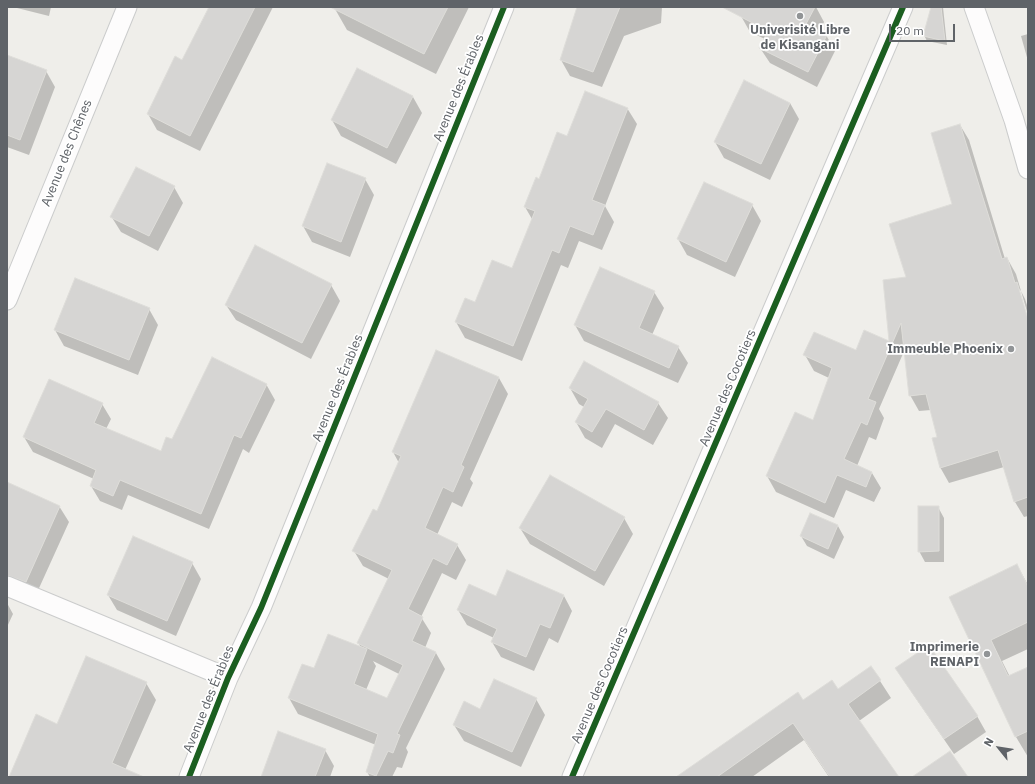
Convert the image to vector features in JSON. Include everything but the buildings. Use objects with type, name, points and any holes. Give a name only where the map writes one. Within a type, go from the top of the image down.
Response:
[{"type":"street","name":"Avenue des Chênes","points":[[7,300],[127,7]]},
{"type":"street","name":"Avenue des Érables","points":[[189,777],[228,678],[261,608],[504,7]]},
{"type":"street","name":"Avenue des Cocotiers","points":[[572,777],[903,7]]},
{"type":"street","points":[[974,7],[1014,120],[1028,169]]},
{"type":"street","points":[[7,586],[228,678]]},
{"type":"cycle path","points":[[189,777],[228,678],[261,608],[504,7]]},
{"type":"cycle path","points":[[572,777],[903,7]]},
{"type":"place","name":"Univerisité Libre de Kisangani","points":[[800,16]]},
{"type":"place","name":"Immeuble Phoenix","points":[[1011,349]]},
{"type":"place","name":"Imprimerie RENAPI","points":[[987,654]]}]
